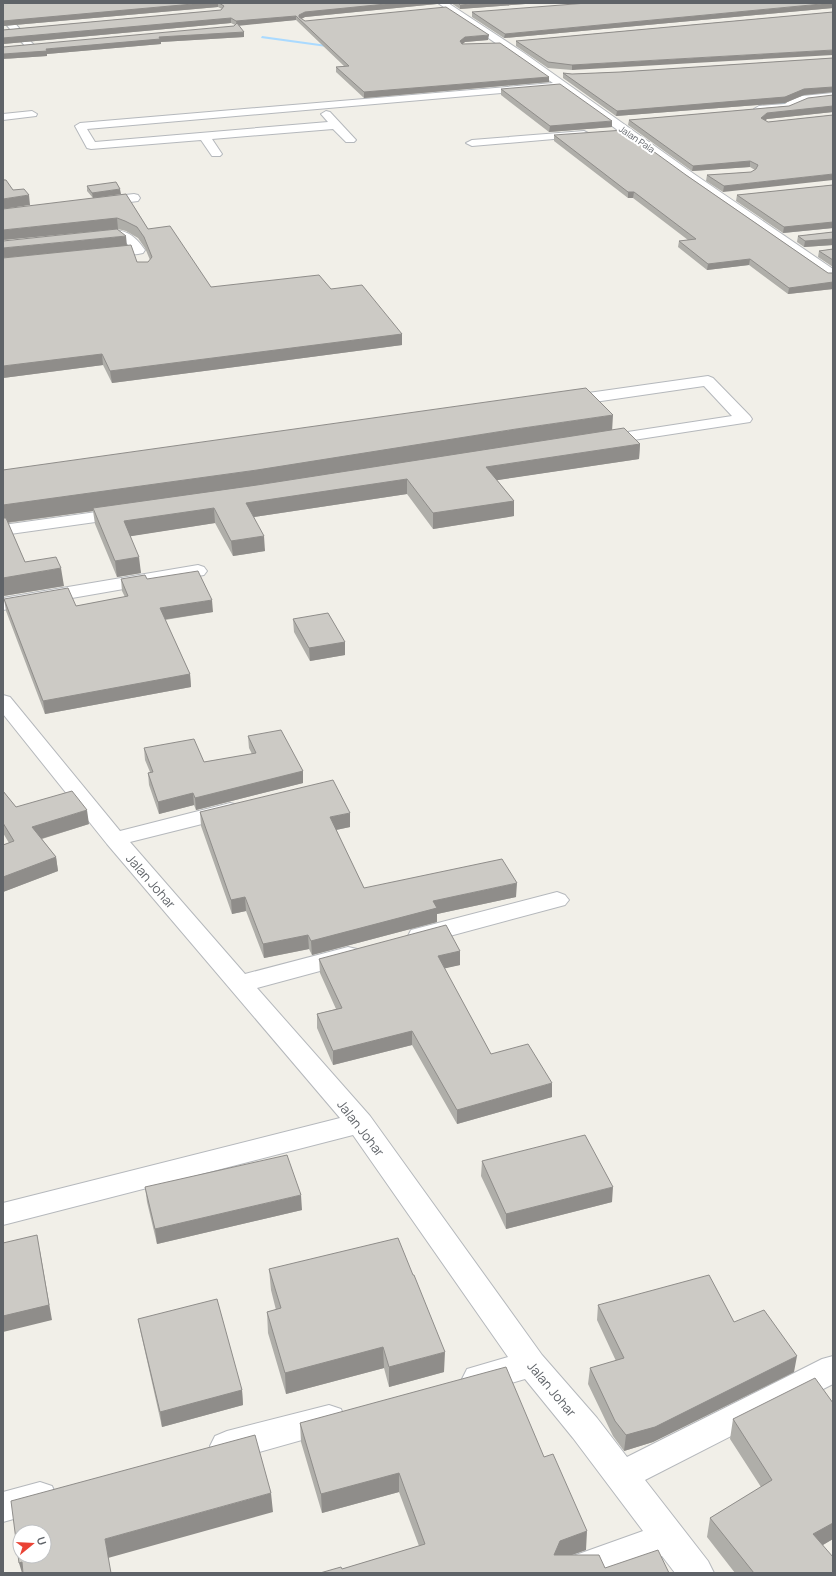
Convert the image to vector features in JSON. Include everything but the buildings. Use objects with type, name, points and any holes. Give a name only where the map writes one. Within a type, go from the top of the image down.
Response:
[{"type":"street","name":"Jalan Pala","points":[[441,6],[458,14],[544,72],[564,80],[611,127],[628,129],[690,178],[722,198],[737,210],[803,253],[833,275]]},
{"type":"street","points":[[458,14],[473,13]]},
{"type":"street","points":[[3,15],[14,29],[33,45],[16,46]]},
{"type":"street","points":[[3,30],[30,28]]},
{"type":"street","points":[[488,44],[518,41]]},
{"type":"street","points":[[336,125],[91,146],[80,126],[319,106],[564,80]]},
{"type":"street","points":[[750,110],[792,104],[812,98],[833,96]]},
{"type":"street","points":[[319,106],[350,140]]},
{"type":"street","points":[[3,117],[32,114]]},
{"type":"street","points":[[628,129],[648,134]]},
{"type":"street","points":[[269,131],[278,142]]},
{"type":"street","points":[[472,143],[594,133]]},
{"type":"street","points":[[204,136],[216,154]]},
{"type":"street","points":[[139,142],[146,153]]},
{"type":"street","points":[[690,178],[705,176]]},
{"type":"street","points":[[722,198],[737,196]]},
{"type":"street","points":[[88,203],[134,198]]},
{"type":"street","points":[[737,210],[759,207]]},
{"type":"street","points":[[86,236],[122,234],[134,242],[140,256],[93,255]]},
{"type":"street","points":[[781,239],[804,237]]},
{"type":"street","points":[[803,253],[818,251]]},
{"type":"street","points":[[551,404],[708,381],[744,419],[587,442]]},
{"type":"street","points":[[3,530],[142,511]]},
{"type":"street","points":[[3,604],[198,571]]},
{"type":"street","name":"Jalan Johar","points":[[3,700],[115,839],[360,1123],[435,1231],[531,1364],[585,1428],[696,1573]]},
{"type":"street","points":[[115,839],[253,804]]},
{"type":"street","points":[[398,942],[557,900]]},
{"type":"street","points":[[239,984],[368,950]]},
{"type":"street","points":[[3,1214],[360,1123]]},
{"type":"street","points":[[447,1387],[531,1364]]},
{"type":"street","points":[[621,1476],[833,1369]]},
{"type":"street","points":[[202,1453],[355,1412]]},
{"type":"street","points":[[3,1507],[64,1490]]},
{"type":"street","points":[[571,1573],[669,1537]]},
{"type":"waterway","points":[[262,37],[334,47]]},
{"type":"waterway","points":[[768,101],[797,105]]}]
